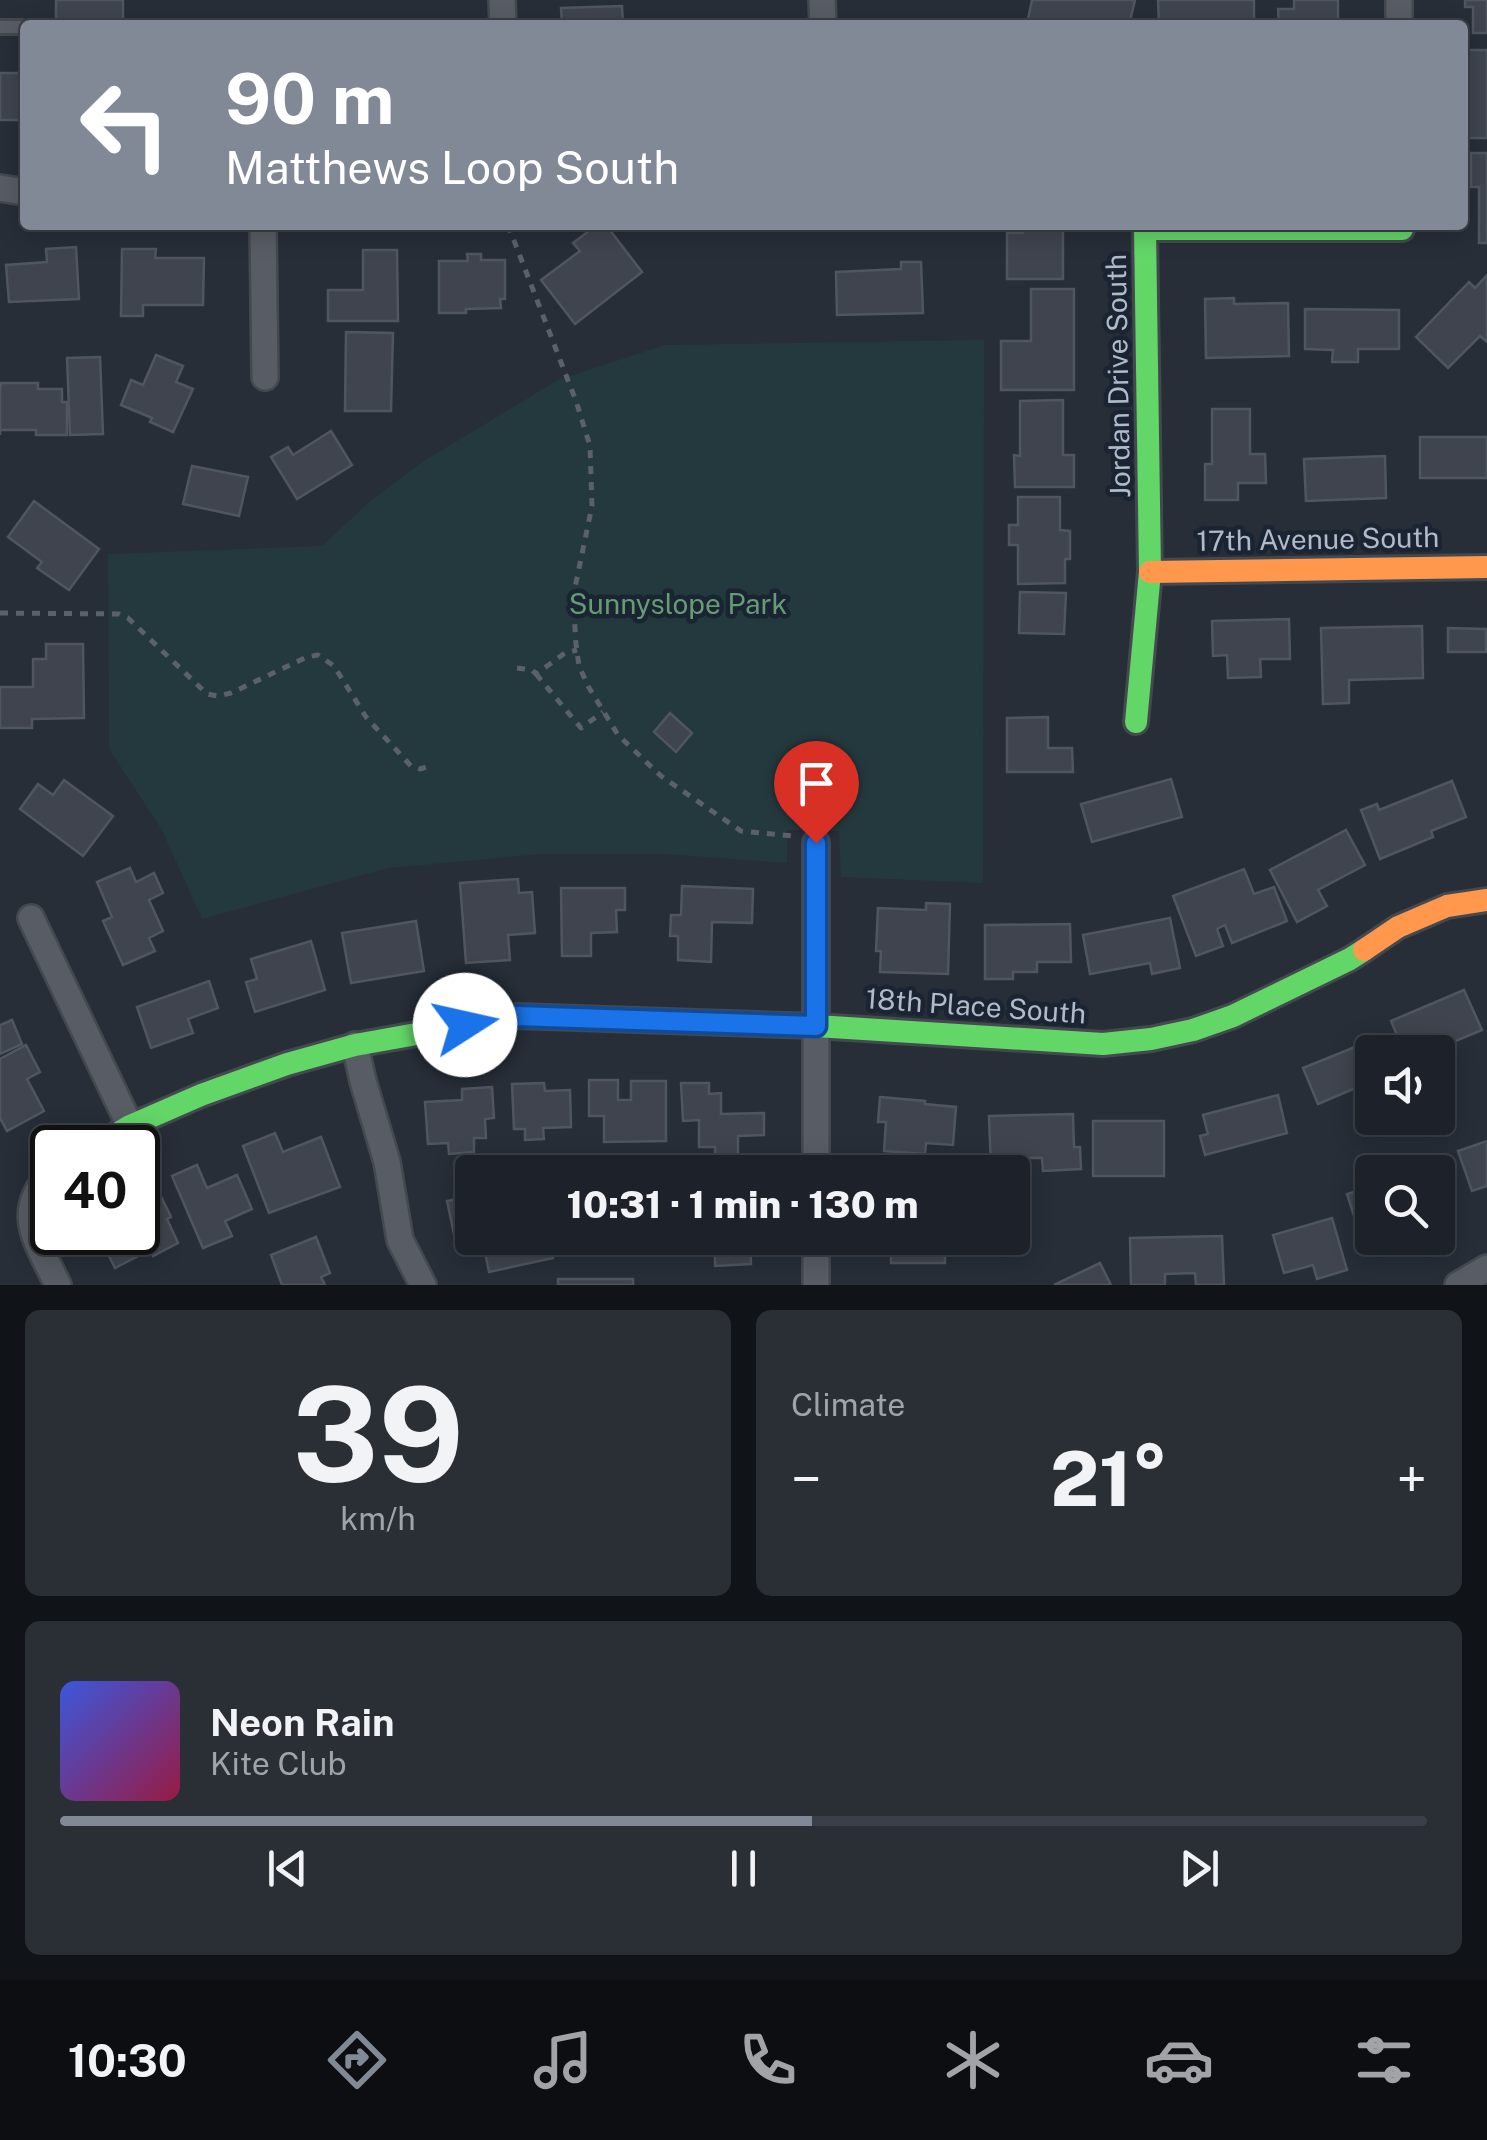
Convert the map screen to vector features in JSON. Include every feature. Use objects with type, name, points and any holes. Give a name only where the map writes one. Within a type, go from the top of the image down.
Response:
[{"type":"street","points":[[263,230],[266,377]]},
{"type":"street","name":"Jordan Drive South","points":[[1136,722],[1150,572],[1145,230]]},
{"type":"street","name":"17th Avenue South","points":[[1150,572],[1487,567]]},
{"type":"street","points":[[816,843],[816,1155]]},
{"type":"street","name":"18th Place South","points":[[132,1125],[286,1064],[355,1044],[516,1016],[816,1026],[1103,1044],[1151,1039],[1232,1016],[1350,959],[1398,927],[1447,906],[1487,900]]},
{"type":"street","points":[[31,918],[130,1125]]},
{"type":"street","points":[[355,1044],[387,1162],[400,1240],[423,1285]]},
{"type":"street","points":[[43,1255],[58,1285]]},
{"type":"street","points":[[816,1255],[816,1285]]},
{"type":"street","points":[[1458,1285],[1487,1268]]},
{"type":"path","points":[[510,230],[590,446],[592,506],[573,597],[577,650],[584,676],[618,735],[652,768],[741,831],[788,835],[816,843]]},
{"type":"path","points":[[0,613],[119,614],[128,618],[206,694],[218,696],[318,655],[334,666],[366,717],[410,766],[430,766]]},
{"type":"path","points":[[536,674],[565,653],[577,650]]},
{"type":"path","points":[[518,668],[532,670],[580,728],[603,712]]},
{"type":"green space","name":"Sunnyslope Park","points":[[984,340],[983,883],[841,877],[839,831],[787,830],[787,863],[663,854],[542,854],[388,868],[202,919],[162,830],[109,749],[108,554],[322,546],[367,504],[422,462],[558,380],[665,345]]},
{"type":"building","points":[[56,0],[123,0],[123,20],[56,20]]},
{"type":"building","points":[[1032,0],[1135,0],[1130,20],[1028,19]]},
{"type":"building","points":[[1158,0],[1254,0],[1254,20],[1159,20]]},
{"type":"building","points":[[1294,0],[1338,0],[1338,20],[1279,20],[1278,9],[1294,9]]},
{"type":"building","points":[[1465,0],[1487,0],[1487,33],[1473,33],[1473,7],[1465,7]]},
{"type":"building","points":[[622,6],[623,20],[562,20],[561,8]]},
{"type":"building","points":[[1468,50],[1487,50],[1487,138],[1468,138]]},
{"type":"building","points":[[0,73],[20,73],[20,120],[0,120]]},
{"type":"building","points":[[1471,153],[1487,153],[1487,243],[1479,243],[1479,187],[1471,187]]},
{"type":"building","points":[[590,230],[610,230],[642,272],[575,324],[541,280],[580,251],[573,243]]},
{"type":"building","points":[[1063,230],[1063,279],[1007,279],[1007,233]]},
{"type":"building","points":[[76,247],[79,299],[9,302],[6,265],[47,262],[46,249]]},
{"type":"building","points":[[122,249],[156,249],[155,258],[204,258],[203,305],[143,305],[143,316],[121,316]]},
{"type":"building","points":[[363,250],[397,250],[398,321],[328,321],[328,290],[363,290]]},
{"type":"building","points":[[467,254],[481,254],[481,260],[505,260],[505,299],[500,299],[501,308],[439,313],[439,261],[468,261]]},
{"type":"building","points":[[901,262],[921,262],[923,313],[837,315],[836,272],[901,269]]},
{"type":"building","points":[[1487,275],[1487,342],[1480,336],[1448,368],[1416,337],[1469,282],[1475,288]]},
{"type":"building","points":[[1031,289],[1074,289],[1074,390],[1001,390],[1001,341],[1031,341]]},
{"type":"building","points":[[1234,298],[1234,304],[1288,303],[1289,356],[1206,358],[1205,299]]},
{"type":"building","points":[[1305,309],[1399,310],[1399,349],[1358,349],[1358,362],[1332,362],[1333,350],[1305,349]]},
{"type":"building","points":[[346,332],[393,333],[391,411],[345,411]]},
{"type":"building","points":[[156,355],[183,366],[176,382],[193,389],[173,432],[121,405],[131,380],[143,385]]},
{"type":"building","points":[[100,357],[103,434],[70,435],[67,358]]},
{"type":"building","points":[[1,383],[38,383],[38,389],[62,389],[62,402],[67,402],[67,435],[0,430]]},
{"type":"building","points":[[1063,400],[1063,455],[1074,455],[1074,487],[1015,487],[1014,455],[1020,456],[1020,401]]},
{"type":"building","points":[[1212,409],[1250,409],[1250,454],[1265,454],[1266,483],[1238,483],[1238,500],[1205,500],[1205,464],[1212,464]]},
{"type":"building","points":[[331,431],[352,465],[297,499],[271,457],[288,447],[293,455]]},
{"type":"building","points":[[1420,437],[1487,437],[1487,478],[1420,478]]},
{"type":"building","points":[[1385,456],[1386,498],[1306,501],[1304,459]]},
{"type":"building","points":[[192,466],[248,477],[239,516],[183,504]]},
{"type":"building","points":[[1018,497],[1060,497],[1060,530],[1070,531],[1065,583],[1018,584],[1018,545],[1009,545],[1009,525],[1018,525]]},
{"type":"building","points":[[34,501],[99,549],[69,590],[37,568],[42,562],[8,537]]},
{"type":"building","points":[[1020,592],[1066,593],[1064,634],[1019,633]]},
{"type":"building","points":[[1289,619],[1290,659],[1260,659],[1261,677],[1228,678],[1227,655],[1213,656],[1212,621]]},
{"type":"building","points":[[1422,626],[1423,678],[1349,680],[1349,703],[1323,704],[1321,628]]},
{"type":"building","points":[[1448,628],[1486,629],[1486,652],[1448,652]]},
{"type":"building","points":[[46,644],[83,644],[84,718],[32,719],[32,728],[0,728],[0,687],[33,687],[33,659],[46,659]]},
{"type":"building","points":[[670,713],[692,733],[676,752],[654,732]]},
{"type":"building","points":[[1048,717],[1048,748],[1072,748],[1073,772],[1007,772],[1007,718]]},
{"type":"building","points":[[1171,779],[1182,817],[1092,842],[1081,804]]},
{"type":"building","points":[[64,780],[113,816],[83,856],[20,809],[38,784],[53,795]]},
{"type":"building","points":[[1452,781],[1466,817],[1431,831],[1433,837],[1380,859],[1361,810],[1377,804],[1379,810]]},
{"type":"building","points":[[1346,830],[1365,865],[1318,890],[1327,906],[1297,922],[1270,870]]},
{"type":"building","points":[[130,868],[136,882],[154,873],[163,893],[149,900],[163,931],[149,938],[155,951],[123,965],[103,921],[112,917],[97,882]]},
{"type":"building","points":[[1244,869],[1254,894],[1274,887],[1287,921],[1232,943],[1225,925],[1217,929],[1223,946],[1196,956],[1173,896]]},
{"type":"building","points":[[518,879],[519,893],[532,892],[535,933],[508,935],[510,960],[466,963],[460,883]]},
{"type":"building","points":[[682,886],[753,889],[752,923],[712,922],[711,962],[678,960],[678,936],[670,936],[671,915],[681,915]]},
{"type":"building","points":[[561,888],[625,888],[625,910],[616,910],[617,932],[591,933],[591,956],[562,956]]},
{"type":"building","points":[[926,903],[950,904],[948,974],[880,972],[881,951],[876,951],[878,908],[926,910]]},
{"type":"building","points":[[1170,918],[1180,968],[1152,974],[1150,963],[1090,974],[1083,935]]},
{"type":"building","points":[[416,921],[424,971],[351,983],[342,933]]},
{"type":"building","points":[[1070,924],[1071,962],[1037,962],[1037,972],[1013,972],[1013,979],[985,979],[985,925]]},
{"type":"building","points":[[311,941],[325,990],[255,1012],[246,982],[257,979],[251,959]]},
{"type":"building","points":[[209,981],[218,1008],[188,1019],[193,1033],[151,1048],[137,1007]]},
{"type":"building","points":[[1464,990],[1482,1030],[1455,1041],[1455,1035],[1397,1035],[1391,1021]]},
{"type":"building","points":[[12,1020],[22,1044],[0,1054],[0,1025]]},
{"type":"building","points":[[26,1045],[40,1072],[27,1079],[44,1111],[7,1131],[0,1118],[0,1059]]},
{"type":"building","points":[[1355,1047],[1355,1088],[1318,1104],[1303,1068]]},
{"type":"building","points":[[589,1080],[618,1080],[618,1100],[631,1100],[631,1081],[666,1081],[666,1141],[604,1142],[604,1116],[589,1116]]},
{"type":"building","points":[[544,1083],[545,1091],[570,1090],[571,1127],[543,1128],[544,1139],[525,1140],[525,1129],[514,1129],[512,1084]]},
{"type":"building","points":[[681,1083],[709,1083],[709,1094],[721,1093],[721,1114],[764,1113],[764,1135],[738,1136],[738,1155],[715,1155],[715,1147],[699,1147],[699,1120],[683,1121]]},
{"type":"building","points":[[492,1087],[494,1118],[485,1119],[486,1138],[474,1138],[474,1152],[449,1154],[448,1143],[428,1144],[425,1102],[462,1100],[462,1089]]},
{"type":"building","points":[[1278,1095],[1287,1133],[1205,1155],[1200,1136],[1208,1134],[1203,1115]]},
{"type":"building","points":[[880,1097],[956,1107],[953,1145],[926,1143],[925,1154],[884,1151],[886,1122],[878,1122]]},
{"type":"building","points":[[1073,1114],[1074,1147],[1080,1147],[1081,1169],[1043,1171],[1042,1158],[990,1155],[989,1116]]},
{"type":"building","points":[[1093,1121],[1164,1121],[1164,1176],[1093,1176]]},
{"type":"building","points":[[275,1133],[283,1152],[321,1137],[340,1187],[269,1213],[243,1146]]},
{"type":"building","points":[[1487,1141],[1487,1186],[1472,1191],[1458,1151]]},
{"type":"building","points":[[197,1165],[207,1188],[237,1175],[252,1209],[225,1221],[232,1236],[203,1248],[172,1176]]},
{"type":"building","points":[[1355,1192],[1355,1219],[1347,1194]]},
{"type":"building","points":[[160,1194],[171,1217],[167,1219],[178,1243],[160,1252]]},
{"type":"building","points":[[455,1199],[455,1239],[447,1201]]},
{"type":"building","points":[[1332,1218],[1347,1270],[1317,1279],[1313,1265],[1284,1273],[1273,1235]]},
{"type":"building","points":[[1222,1236],[1224,1285],[1196,1285],[1195,1273],[1165,1274],[1165,1285],[1131,1285],[1130,1238]]},
{"type":"building","points":[[316,1237],[330,1273],[321,1277],[325,1285],[282,1285],[271,1255]]},
{"type":"building","points":[[108,1255],[140,1255],[115,1268]]},
{"type":"building","points":[[486,1255],[552,1255],[553,1258],[489,1272]]},
{"type":"building","points":[[715,1255],[751,1255],[751,1264],[715,1266]]},
{"type":"building","points":[[891,1255],[945,1255],[945,1263],[891,1263]]},
{"type":"building","points":[[1100,1263],[1111,1285],[1054,1285]]},
{"type":"building","points":[[558,1279],[633,1279],[633,1285],[558,1285]]},
{"type":"traffic: fast","points":[[1136,722],[1150,572],[1145,230]]},
{"type":"traffic: fast","points":[[132,1125],[287,1064],[355,1045],[517,1016],[816,1026],[1103,1044],[1151,1039],[1233,1016],[1364,950]]},
{"type":"traffic: slow","points":[[1150,572],[1487,567]]},
{"type":"traffic: slow","points":[[1364,950],[1398,927],[1447,906],[1487,900]]},
{"type":"route","points":[[465,1025],[516,1016],[816,1026],[816,843]]}]
